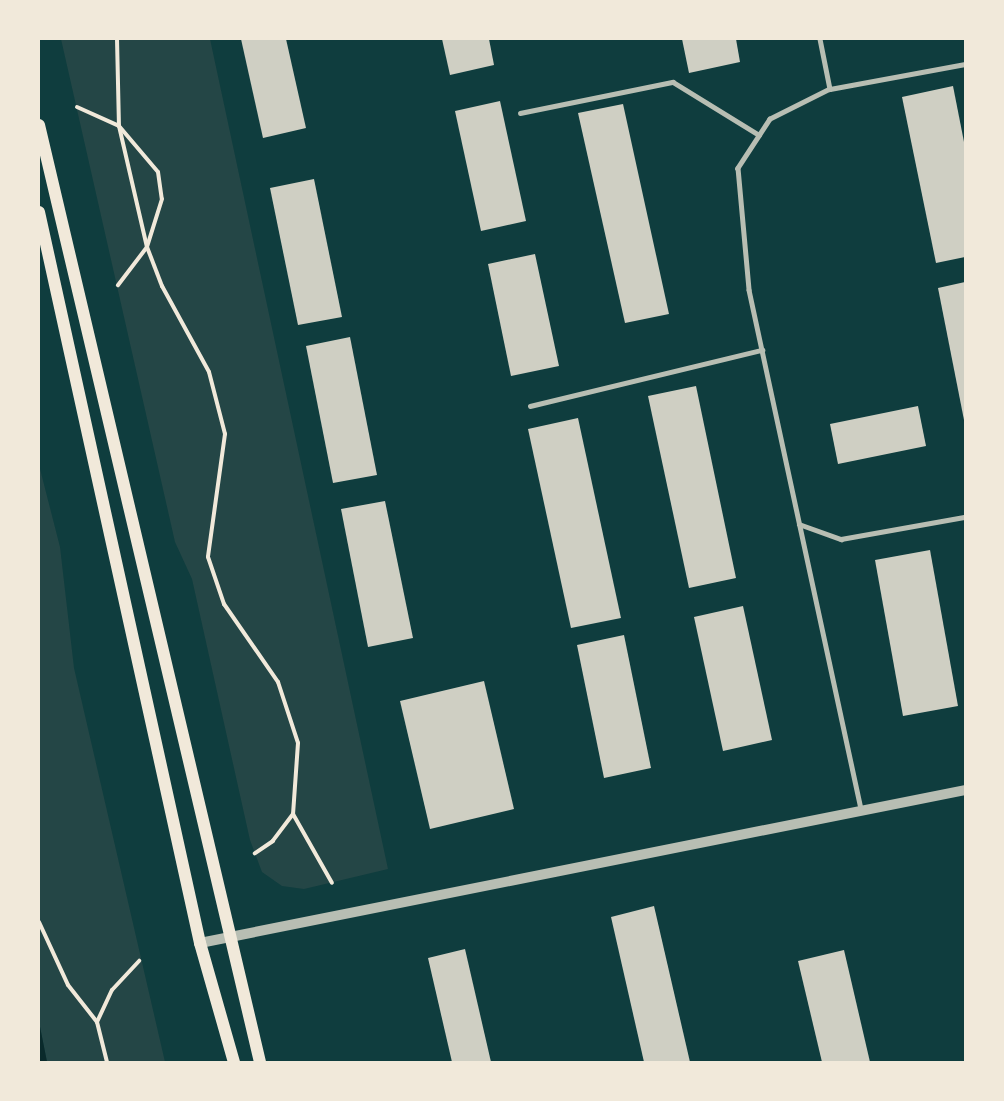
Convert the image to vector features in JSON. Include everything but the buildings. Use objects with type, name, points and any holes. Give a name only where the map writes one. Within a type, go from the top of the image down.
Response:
[{"type":"main road","points":[[39,125],[227,936],[260,1062]]},
{"type":"main road","points":[[39,212],[200,943],[234,1062]]},
{"type":"street","points":[[200,943],[965,790]]},
{"type":"lane","points":[[820,39],[830,90]]},
{"type":"lane","points":[[861,811],[749,290],[738,168],[770,118],[830,90],[965,64]]},
{"type":"lane","points":[[520,113],[673,82],[759,135]]},
{"type":"lane","points":[[530,406],[762,350]]},
{"type":"lane","points":[[799,525],[841,539],[965,517]]},
{"type":"path","points":[[117,39],[119,126],[147,248],[162,286],[208,372],[219,402],[225,434],[208,557],[224,604],[278,682],[290,710],[298,743],[293,814],[273,841],[255,853]]},
{"type":"path","points":[[77,107],[119,126],[158,171],[162,199],[147,248],[118,285]]},
{"type":"path","points":[[293,814],[332,883]]},
{"type":"path","points":[[39,922],[68,985],[97,1022],[107,1062]]},
{"type":"path","points":[[97,1022],[112,990],[140,961]]},
{"type":"shaded area","points":[[61,39],[210,39],[388,869],[304,889],[282,886],[262,872],[250,840],[192,579],[175,542]]},
{"type":"shaded area","points":[[39,465],[60,547],[74,668],[165,1062],[47,1062],[39,1022]]},
{"type":"shaded area","points":[[39,1022],[47,1062],[39,1062]]}]
